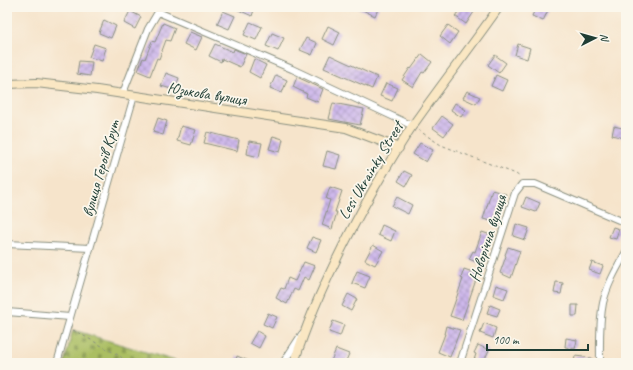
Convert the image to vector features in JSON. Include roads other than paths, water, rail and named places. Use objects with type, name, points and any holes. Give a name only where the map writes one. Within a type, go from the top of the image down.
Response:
[{"type":"main road","name":"Lesi Ukrainky Street","points":[[294,363],[305,329],[329,273],[351,229],[413,126],[499,7]]},
{"type":"main road","name":"Юзькова вулиця","points":[[7,84],[36,84],[122,93],[346,128],[399,148]]},
{"type":"street","points":[[122,93],[148,29],[159,9],[413,126]]},
{"type":"street","name":"вулиця Героїв Крут","points":[[57,363],[134,96]]},
{"type":"street","name":"Новорічна вулиця","points":[[460,363],[516,193],[522,184],[534,184],[626,223]]},
{"type":"street","points":[[7,244],[90,248]]},
{"type":"street","points":[[600,363],[600,332],[603,303],[615,271],[626,252]]},
{"type":"street","points":[[7,312],[70,317]]},
{"type":"street","points":[[283,363],[305,329]]}]
